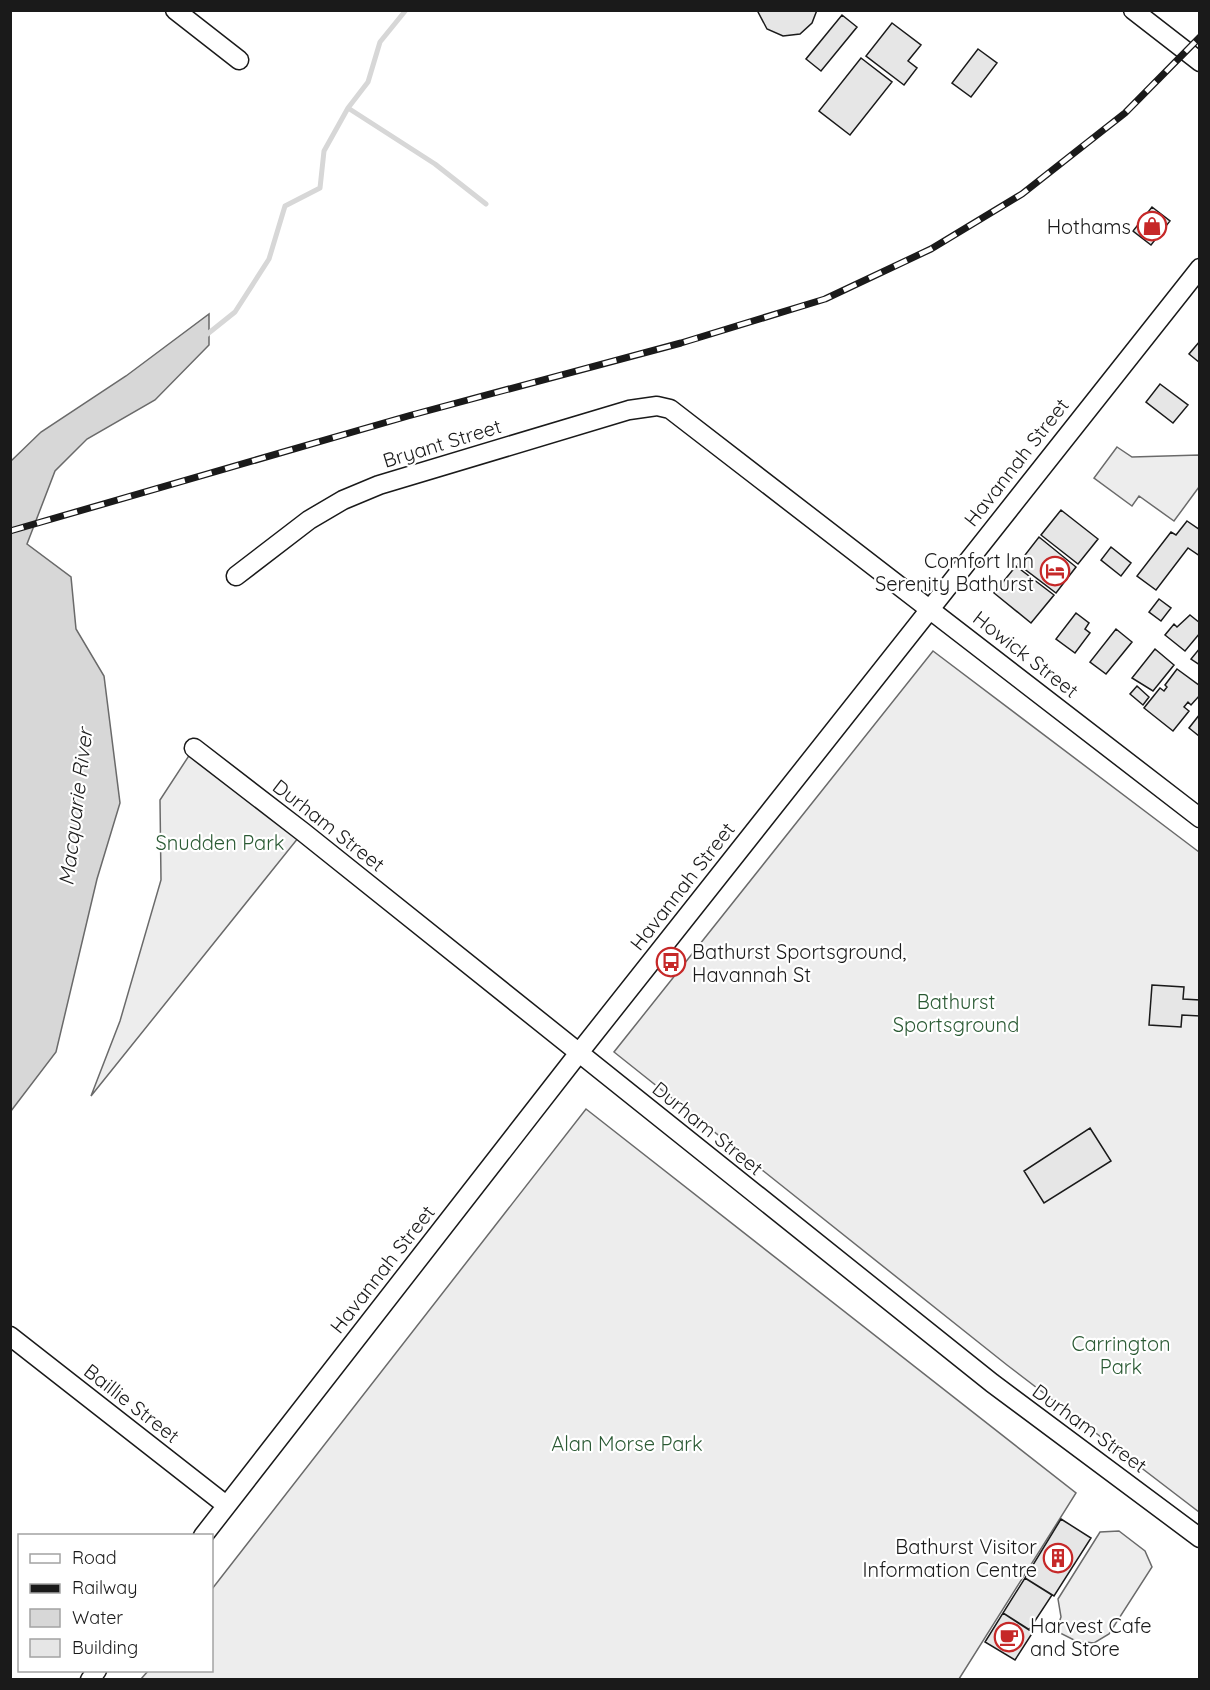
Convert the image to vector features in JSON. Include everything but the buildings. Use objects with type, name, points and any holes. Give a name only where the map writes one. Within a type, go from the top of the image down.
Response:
[{"type":"street","points":[[176,10],[239,60]]},
{"type":"street","points":[[1133,10],[1200,62]]},
{"type":"street","name":"Havannah Street","points":[[204,1534],[578,1054],[1200,268]]},
{"type":"street","name":"Bryant Street","points":[[236,576],[309,520],[343,500],[379,485],[636,408],[657,406],[682,416]]},
{"type":"street","name":"Howick Street","points":[[682,416],[1200,818]]},
{"type":"street","name":"Durham Street","points":[[194,748],[303,832],[992,1383],[1200,1538]]},
{"type":"street","name":"Baillie Street","points":[[10,1336],[226,1505]]},
{"type":"shaded area","points":[[1117,447],[1132,457],[1199,455],[1199,487],[1174,521],[1139,496],[1132,506],[1094,478]]},
{"type":"shaded area","name":"Bathurst Sportsground","points":[[933,651],[1199,852],[1199,1512],[1007,1365],[614,1052]]},
{"type":"shaded area","name":"Snudden Park","points":[[194,748],[303,832],[91,1096],[120,1021],[161,880],[160,800]]},
{"type":"shaded area","name":"Alan Morse Park","points":[[586,1109],[1076,1493],[959,1679],[141,1679],[147,1672],[213,1672],[213,1588]]},
{"type":"shaded area","points":[[1119,1531],[1145,1551],[1152,1567],[1109,1634],[1094,1643],[1076,1641],[1056,1631],[1061,1617],[1058,1599],[1100,1532]]},
{"type":"water","name":"Macquarie River","points":[[209,314],[209,345],[155,400],[87,439],[55,471],[27,544],[71,577],[76,629],[104,676],[120,803],[97,879],[56,1052],[11,1111],[11,461],[41,432],[126,376]]},
{"type":"waterway","points":[[205,336],[235,312],[269,259],[285,206],[320,188],[324,151],[348,108],[368,82],[380,42],[406,10]]},
{"type":"waterway","points":[[348,108],[435,164],[486,204]]},
{"type":"railway","points":[[10,531],[408,416],[681,343],[825,299],[931,249],[1022,194],[1125,113],[1200,37]]},
{"type":"place","name":"Hothams","points":[[1152,226]]},
{"type":"place","name":"Comfort Inn Serenity Bathurst","points":[[1055,571]]},
{"type":"place","name":"Bathurst Sportsground, Havannah St","points":[[671,962]]},
{"type":"place","name":"Bathurst Visitor Information Centre","points":[[1058,1558]]},
{"type":"place","name":"Harvest Cafe and Store","points":[[1009,1637]]},
{"type":"park label","name":"Carrington Park","points":[[1121,1354]]}]
